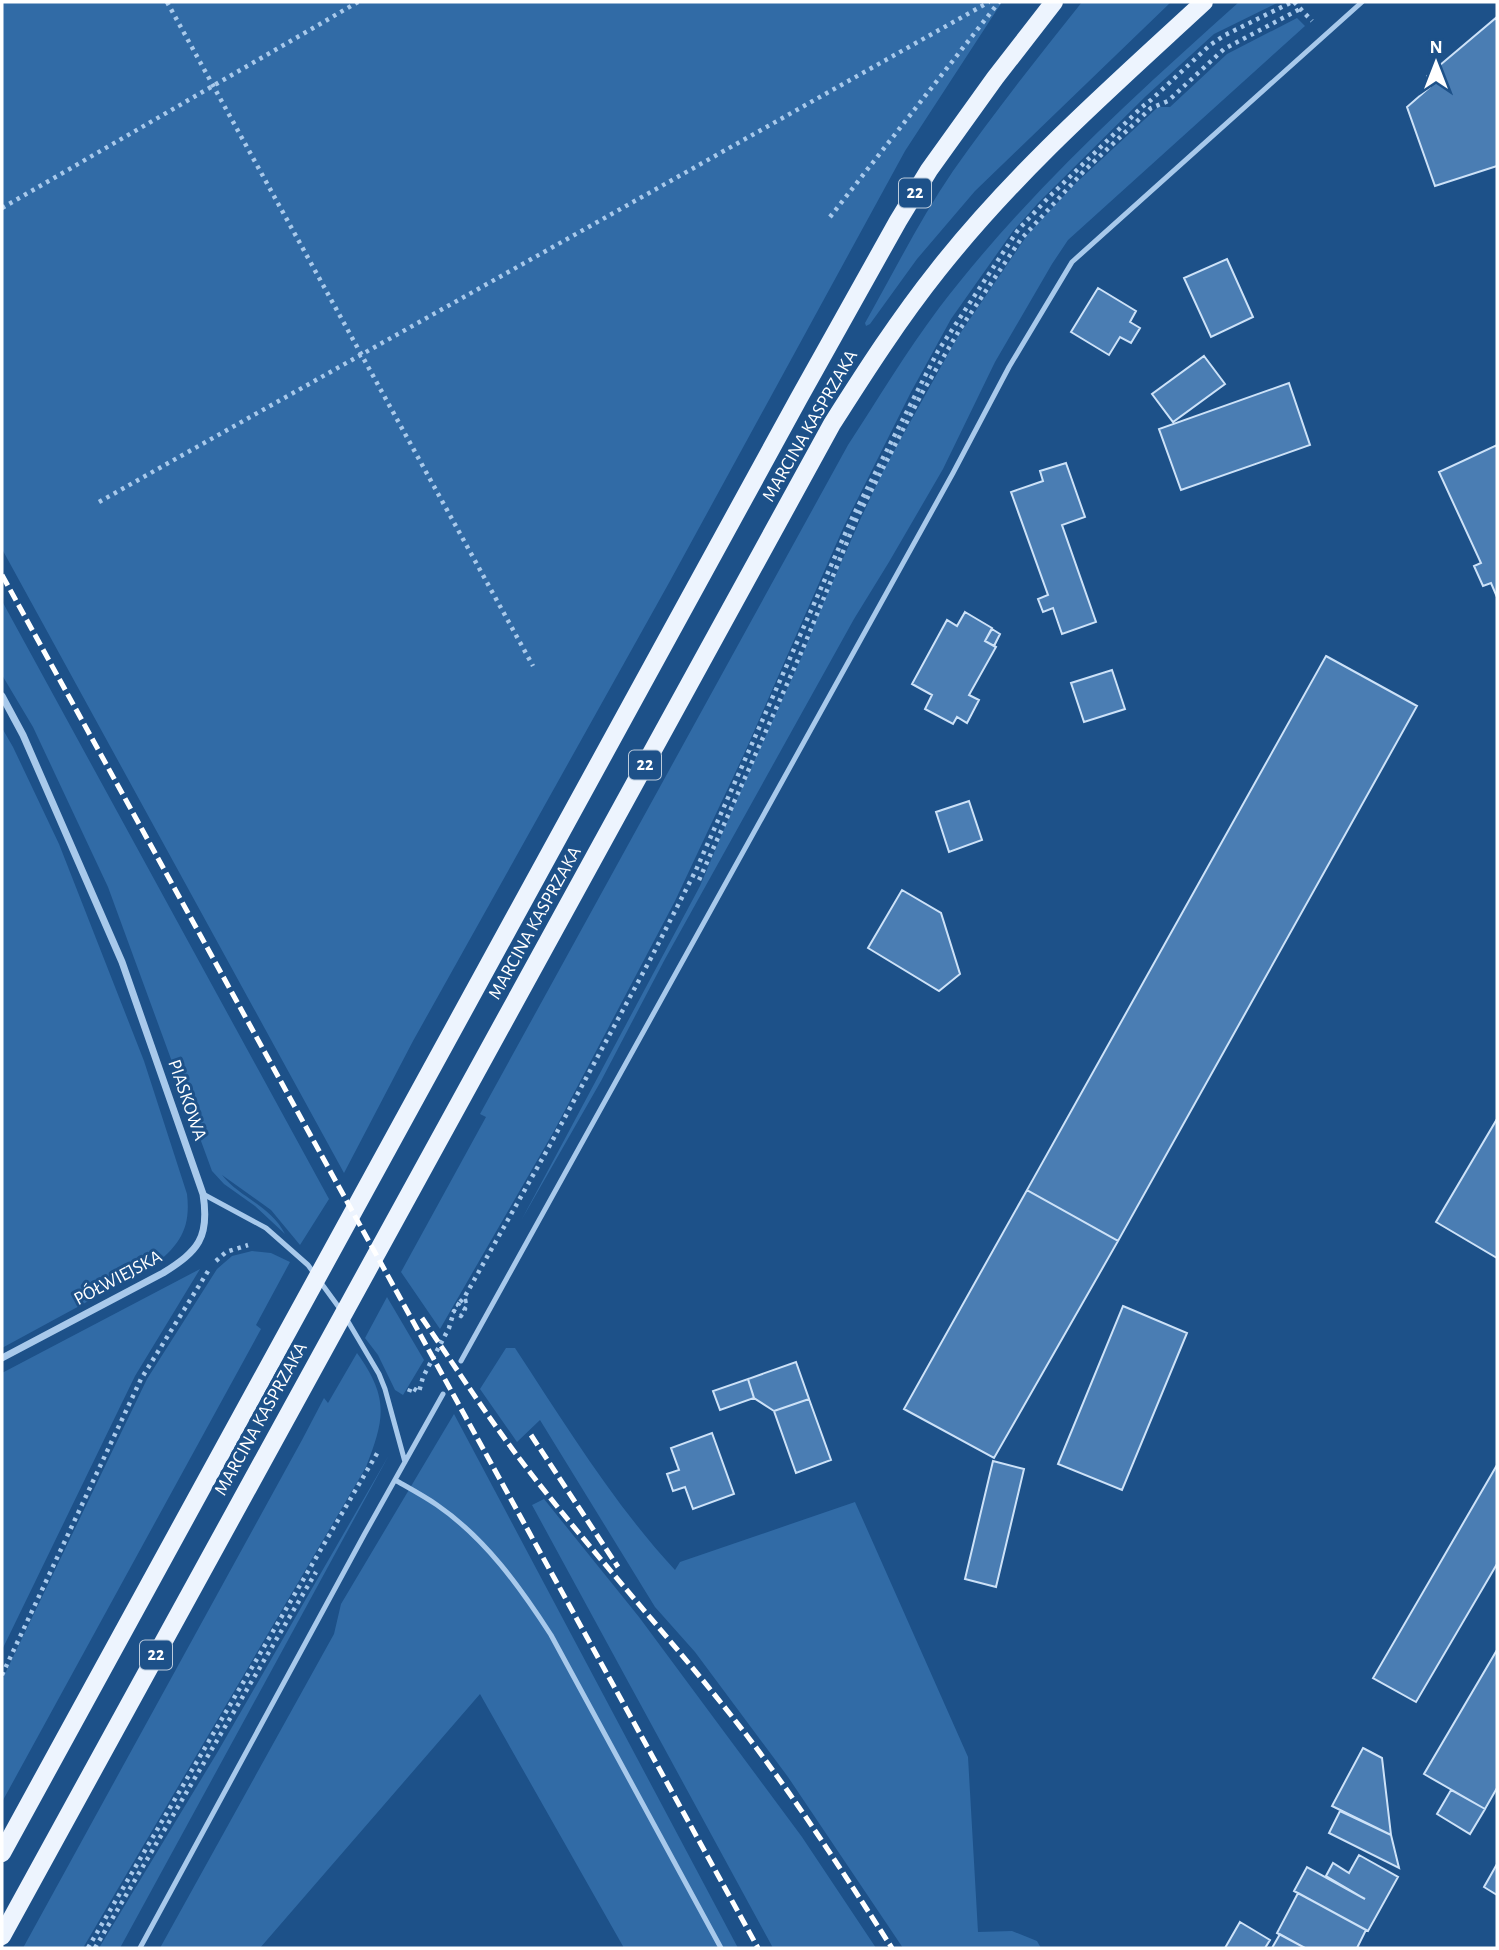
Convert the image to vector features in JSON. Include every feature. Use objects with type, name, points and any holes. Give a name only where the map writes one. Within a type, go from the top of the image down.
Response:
[{"type":"main road","name":"MARCINA KASPRZAKA","points":[[2,1853],[898,221],[949,142],[1054,2]]},
{"type":"main road","name":"MARCINA KASPRZAKA","points":[[2,1936],[832,424],[938,269],[1052,144],[1204,2]]},
{"type":"street","name":"PIASKOWA","points":[[2,696],[23,735],[122,962],[203,1194]]},
{"type":"street","name":"PÓŁWIEJSKA","points":[[2,1358],[184,1260],[197,1247],[204,1233],[206,1214],[203,1194]]},
{"type":"lane","points":[[461,1361],[1009,368],[1072,262],[1362,2]]},
{"type":"lane","points":[[203,1194],[267,1228],[308,1265],[343,1313],[379,1374],[405,1462]]},
{"type":"lane","points":[[140,1948],[443,1394]]},
{"type":"lane","points":[[395,1480],[452,1516],[491,1553],[519,1587],[551,1635],[721,1948]]},
{"type":"path","points":[[167,2],[533,666]]},
{"type":"path","points":[[2,208],[358,2]]},
{"type":"path","points":[[830,218],[995,2]]},
{"type":"path","points":[[99,502],[995,2]]},
{"type":"path","points":[[88,1948],[406,1402],[413,1404],[416,1399],[407,1394],[411,1387],[419,1392],[421,1389],[422,1377],[449,1328],[454,1311],[461,1316],[465,1309],[458,1305],[550,1145],[690,881],[853,516],[919,385],[967,304],[1018,230],[1142,107],[1210,45],[1292,2]]},
{"type":"path","points":[[698,883],[801,653],[857,518],[922,393],[1021,239],[1084,171],[1151,108],[1168,101],[1224,49],[1300,9]]},
{"type":"path","points":[[550,1158],[666,943]]},
{"type":"path","points":[[2,1675],[141,1379],[209,1269],[234,1248],[255,1244]]},
{"type":"path","points":[[460,1302],[471,1300],[477,1289]]},
{"type":"path","points":[[95,1948],[316,1572]]},
{"type":"shaded area","points":[[2,2],[1002,2],[905,151],[670,581],[413,1041],[344,1173],[2,549]]},
{"type":"shaded area","points":[[1082,2],[1171,2],[975,191],[917,259],[866,326],[865,323],[929,208],[953,171],[1016,85]]},
{"type":"shaded area","points":[[1239,2],[1279,2],[1214,34],[1146,96],[1013,231],[951,319],[844,526],[744,754],[675,901],[554,1131],[440,1329],[401,1272],[486,1117],[480,1114],[848,445],[939,308],[1008,225],[1120,111]]},
{"type":"shaded area","points":[[1297,18],[1305,26],[1068,240],[1052,264],[995,362],[943,469],[854,619],[665,959],[601,1081],[522,1219],[700,886],[860,520],[884,469],[957,338],[1028,234],[1075,184],[1158,107],[1170,107],[1227,54]]},
{"type":"shaded area","points":[[2,601],[329,1199],[300,1245],[271,1210],[222,1175],[271,1216],[285,1234],[212,1171],[108,887],[33,727],[2,675]]},
{"type":"shaded area","points":[[2,728],[59,844],[144,1061],[187,1194],[188,1206],[182,1235],[170,1251],[153,1266],[2,1348]]},
{"type":"shaded area","points":[[252,1251],[271,1253],[290,1262],[256,1325],[261,1329],[2,1802],[2,1680],[147,1379],[217,1269],[232,1256]]},
{"type":"shaded area","points":[[200,1269],[135,1376],[2,1650],[2,1373]]},
{"type":"shaded area","points":[[387,1297],[424,1360],[403,1395],[395,1390],[378,1355],[365,1338]]},
{"type":"shaded area","points":[[506,1348],[515,1348],[610,1490],[675,1570],[680,1562],[855,1502],[968,1757],[978,1932],[1012,1931],[1037,1941],[1041,1948],[903,1948],[788,1777],[695,1652],[655,1607],[540,1420],[517,1442],[480,1389]]},
{"type":"shaded area","points":[[357,1353],[375,1383],[381,1408],[377,1435],[366,1467],[83,1948],[23,1948],[324,1398],[328,1403]]},
{"type":"shaded area","points":[[454,1414],[738,1948],[624,1948],[480,1694],[260,1948],[160,1948],[334,1634],[341,1604]]},
{"type":"shaded area","points":[[389,1455],[120,1948],[99,1948],[217,1753]]},
{"type":"shaded area","points":[[544,1499],[639,1617],[802,1837],[876,1948],[773,1948],[532,1505]]},
{"type":"building","points":[[1497,17],[1497,166],[1435,186],[1407,107],[1430,87],[1427,76]]},
{"type":"building","points":[[1227,259],[1253,317],[1211,337],[1184,278]]},
{"type":"building","points":[[1098,288],[1136,311],[1130,322],[1140,328],[1131,343],[1120,337],[1109,355],[1071,332]]},
{"type":"building","points":[[1204,356],[1225,384],[1173,422],[1152,394]]},
{"type":"building","points":[[1289,383],[1310,445],[1181,490],[1159,429]]},
{"type":"building","points":[[1497,445],[1497,597],[1491,583],[1483,586],[1474,566],[1481,563],[1439,472]]},
{"type":"building","points":[[1066,463],[1085,517],[1062,525],[1096,622],[1062,634],[1053,608],[1043,612],[1038,599],[1048,595],[1011,492],[1043,481],[1040,471]]},
{"type":"building","points":[[965,612],[992,628],[985,641],[996,647],[969,695],[979,700],[967,723],[957,717],[953,724],[925,709],[932,695],[912,684],[947,620],[957,626]]},
{"type":"building","points":[[992,629],[1000,634],[994,646],[985,641]]},
{"type":"building","points":[[1326,656],[1417,706],[1118,1241],[1027,1190]]},
{"type":"building","points":[[1112,670],[1125,709],[1084,722],[1071,683]]},
{"type":"building","points":[[969,801],[982,840],[949,852],[936,812]]},
{"type":"building","points":[[902,890],[941,913],[960,974],[939,991],[868,948]]},
{"type":"building","points":[[1497,1119],[1497,1258],[1436,1222]]},
{"type":"building","points":[[1027,1190],[1118,1241],[994,1458],[904,1409]]},
{"type":"building","points":[[1123,1306],[1187,1333],[1122,1490],[1058,1464]]},
{"type":"building","points":[[796,1362],[809,1399],[774,1411],[754,1398],[748,1379]]},
{"type":"building","points":[[748,1379],[754,1398],[720,1410],[713,1391]]},
{"type":"building","points":[[809,1399],[831,1460],[796,1473],[774,1411]]},
{"type":"building","points":[[712,1433],[734,1494],[693,1509],[685,1487],[673,1491],[667,1474],[679,1470],[671,1448]]},
{"type":"building","points":[[993,1461],[1024,1469],[996,1587],[965,1579]]},
{"type":"building","points":[[1497,1465],[1497,1564],[1416,1702],[1373,1678]]},
{"type":"building","points":[[1497,1650],[1497,1788],[1485,1809],[1424,1774]]},
{"type":"building","points":[[1363,1748],[1382,1758],[1391,1835],[1332,1806]]},
{"type":"building","points":[[1451,1790],[1485,1809],[1470,1834],[1437,1814]]},
{"type":"building","points":[[1340,1811],[1391,1835],[1399,1868],[1329,1833]]},
{"type":"building","points":[[1359,1855],[1398,1877],[1368,1931],[1294,1891],[1307,1867],[1365,1899],[1326,1876],[1333,1863],[1349,1873]]},
{"type":"building","points":[[1497,1864],[1497,1895],[1484,1887]]},
{"type":"building","points":[[1298,1893],[1366,1930],[1357,1948],[1305,1948],[1277,1933]]},
{"type":"building","points":[[1240,1922],[1270,1940],[1265,1948],[1225,1948]]},
{"type":"building","points":[[1280,1934],[1305,1948],[1272,1948]]},
{"type":"railway","points":[[2,575],[758,1948]]},
{"type":"railway","points":[[422,1318],[519,1458],[767,1763],[892,1948]]},
{"type":"railway","points":[[531,1435],[618,1567]]}]
